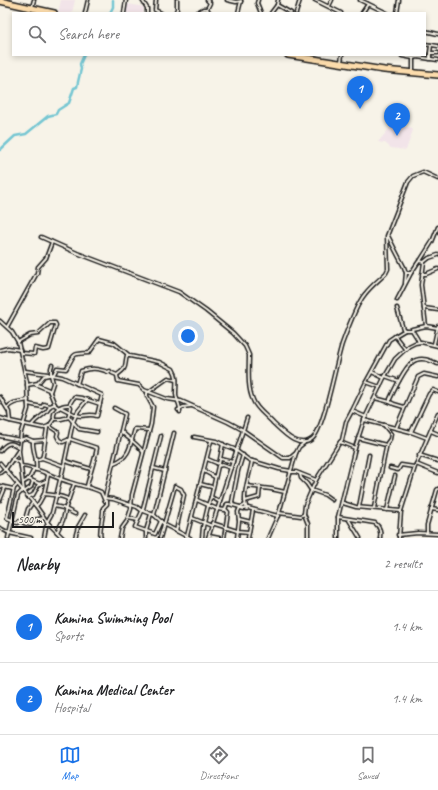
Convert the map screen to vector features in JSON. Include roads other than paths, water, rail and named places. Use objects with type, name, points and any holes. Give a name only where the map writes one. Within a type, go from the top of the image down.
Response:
[{"type":"highway","points":[[0,1],[50,12]]},
{"type":"highway","points":[[295,56],[438,76]]},
{"type":"street","points":[[32,8],[34,0]]},
{"type":"street","points":[[85,12],[88,0]]},
{"type":"street","points":[[124,12],[126,0]]},
{"type":"street","points":[[142,0],[147,8],[147,12]]},
{"type":"street","points":[[156,0],[155,10],[157,12]]},
{"type":"street","points":[[176,12],[177,0]]},
{"type":"street","points":[[207,9],[210,5],[208,1],[212,0]]},
{"type":"street","points":[[227,0],[236,2],[241,0]]},
{"type":"street","points":[[238,12],[241,0]]},
{"type":"street","points":[[258,0],[257,3],[261,12]]},
{"type":"street","points":[[272,12],[278,0]]},
{"type":"street","points":[[296,12],[300,0]]},
{"type":"street","points":[[315,0],[339,12]]},
{"type":"street","points":[[329,7],[332,0]]},
{"type":"street","points":[[360,0],[367,2],[384,12]]},
{"type":"street","points":[[397,12],[399,0]]},
{"type":"street","points":[[362,12],[367,2]]},
{"type":"street","points":[[277,4],[289,12]]},
{"type":"street","points":[[198,12],[203,9],[207,9]]},
{"type":"street","points":[[426,31],[438,34]]},
{"type":"street","points":[[426,44],[438,46]]},
{"type":"street","points":[[430,59],[431,45]]},
{"type":"street","points":[[430,52],[438,53]]},
{"type":"street","points":[[341,63],[342,56]]},
{"type":"street","points":[[402,56],[438,60]]},
{"type":"street","points":[[413,58],[413,73]]},
{"type":"street","points":[[268,538],[279,514],[286,492],[293,460],[298,447],[304,442],[312,440],[316,436],[326,406],[342,344],[359,305],[364,294],[386,273],[388,265],[387,236],[408,182],[412,176],[423,172],[438,178]]},
{"type":"street","points":[[397,300],[405,283],[432,242],[438,227]]},
{"type":"street","points":[[387,236],[406,273],[405,283]]},
{"type":"street","points":[[41,237],[179,292],[206,311],[238,338],[249,355],[249,380],[254,403],[286,434],[296,440],[304,442]]},
{"type":"street","points":[[7,327],[37,273],[38,267],[46,258],[52,242]]},
{"type":"street","points":[[426,326],[421,285],[424,262],[429,258],[438,255]]},
{"type":"street","points":[[419,261],[424,262]]},
{"type":"street","points":[[422,274],[438,269]]},
{"type":"street","points":[[406,273],[411,274]]},
{"type":"street","points":[[397,308],[404,330]]},
{"type":"street","points":[[424,308],[438,310]]},
{"type":"street","points":[[0,322],[13,333],[18,342],[27,385],[28,404],[18,451],[24,482],[24,491]]},
{"type":"street","points":[[0,350],[8,348],[34,354],[35,348],[49,350],[56,325],[52,322],[49,323],[46,328],[38,334],[30,335],[18,342]]},
{"type":"street","points":[[308,538],[308,524],[304,515],[305,505],[311,490],[342,440],[346,422],[389,340],[404,330],[412,330],[426,326],[438,327],[434,344]]},
{"type":"street","points":[[412,330],[419,342]]},
{"type":"street","points":[[395,336],[405,349]]},
{"type":"street","points":[[27,385],[38,383],[44,376],[51,375],[57,368],[66,370],[71,358],[75,354],[91,352],[92,347],[99,339],[114,343],[130,356],[145,358],[171,366],[175,371],[177,380],[176,395],[179,410],[192,406]]},
{"type":"street","points":[[338,538],[338,517],[355,448],[364,420],[384,377],[395,359],[405,349],[413,344],[419,342],[438,346]]},
{"type":"street","points":[[117,375],[122,372],[126,364],[127,355],[130,356]]},
{"type":"street","points":[[390,402],[390,399],[408,365],[414,360],[425,360],[438,364]]},
{"type":"street","points":[[50,392],[53,384],[51,375],[52,365]]},
{"type":"street","points":[[77,384],[81,371],[83,370],[97,368],[108,372],[110,371]]},
{"type":"street","points":[[25,371],[62,377],[102,395],[97,416],[91,414],[81,416],[76,415],[60,408],[55,404],[50,392],[35,384]]},
{"type":"street","points":[[372,372],[399,381]]},
{"type":"street","points":[[112,373],[117,375]]},
{"type":"street","points":[[396,428],[419,376],[424,374],[438,377]]},
{"type":"street","points":[[117,375],[118,381],[139,386],[142,389],[167,399],[178,400],[243,430],[283,458],[290,458],[293,460]]},
{"type":"street","points":[[120,538],[122,528],[132,509],[131,505],[149,430],[153,407],[147,395],[149,391],[169,378],[177,380]]},
{"type":"street","points":[[366,382],[380,387]]},
{"type":"street","points":[[411,432],[429,394],[433,390],[438,392]]},
{"type":"street","points":[[0,397],[7,408],[10,421]]},
{"type":"street","points":[[68,417],[71,407],[69,405],[75,397],[100,404]]},
{"type":"street","points":[[375,398],[404,407]]},
{"type":"street","points":[[0,404],[3,400]]},
{"type":"street","points":[[7,408],[17,401],[28,400]]},
{"type":"street","points":[[44,538],[45,530],[54,506],[61,479],[73,422],[86,400]]},
{"type":"street","points":[[28,404],[42,406],[44,404],[50,406],[55,404]]},
{"type":"street","points":[[42,458],[44,440],[48,427],[54,419],[54,412],[66,404],[69,405]]},
{"type":"street","points":[[32,425],[34,420],[48,411],[50,406]]},
{"type":"street","points":[[104,498],[114,463],[125,413],[114,408]]},
{"type":"street","points":[[352,411],[366,417]]},
{"type":"street","points":[[438,413],[419,455],[401,511],[399,536],[426,533],[438,534]]},
{"type":"street","points":[[54,419],[68,417]]},
{"type":"street","points":[[68,417],[71,418],[79,429],[97,432]]},
{"type":"street","points":[[0,418],[24,424],[48,427],[58,432],[57,436],[61,442],[70,439],[97,448],[97,455],[91,469],[87,486]]},
{"type":"street","points":[[220,538],[209,537],[247,418]]},
{"type":"street","points":[[364,420],[411,432],[427,438]]},
{"type":"street","points":[[374,508],[387,446],[391,434],[384,425]]},
{"type":"street","points":[[114,463],[127,455],[136,428],[149,430]]},
{"type":"street","points":[[121,430],[139,445],[143,452]]},
{"type":"street","points":[[431,431],[438,434]]},
{"type":"street","points":[[146,538],[146,531],[153,515],[171,450],[174,433]]},
{"type":"street","points":[[0,436],[20,440],[26,438],[33,441],[44,440]]},
{"type":"street","points":[[161,436],[143,510],[135,527],[156,534],[161,522]]},
{"type":"street","points":[[194,437],[224,444],[252,461],[316,480]]},
{"type":"street","points":[[358,438],[387,446]]},
{"type":"street","points":[[296,440],[298,447]]},
{"type":"street","points":[[24,482],[28,480],[35,469],[36,460],[32,447],[33,441]]},
{"type":"street","points":[[187,536],[211,441]]},
{"type":"street","points":[[340,442],[355,448]]},
{"type":"street","points":[[0,451],[10,443],[14,443],[19,447]]},
{"type":"street","points":[[202,538],[212,487],[224,444]]},
{"type":"street","points":[[0,473],[5,469],[18,451]]},
{"type":"street","points":[[290,458],[296,453]]},
{"type":"street","points":[[234,504],[232,502],[243,455]]},
{"type":"street","points":[[359,507],[369,455]]},
{"type":"street","points":[[419,455],[438,461]]},
{"type":"street","points":[[12,458],[20,463]]},
{"type":"street","points":[[36,460],[42,458],[64,466]]},
{"type":"street","points":[[207,459],[231,468]]},
{"type":"street","points":[[221,459],[233,462]]},
{"type":"street","points":[[65,461],[91,469]]},
{"type":"street","points":[[247,509],[245,501],[252,461]]},
{"type":"street","points":[[0,463],[17,485],[24,491],[44,518],[63,538]]},
{"type":"street","points":[[390,468],[398,470],[401,464],[415,467]]},
{"type":"street","points":[[416,464],[438,473]]},
{"type":"street","points":[[20,466],[35,469],[48,475],[74,484],[87,486],[101,492],[105,501],[107,501],[103,508],[102,523],[99,533],[101,538]]},
{"type":"street","points":[[153,468],[165,471]]},
{"type":"street","points":[[204,471],[215,477]]},
{"type":"street","points":[[300,474],[301,478],[311,490],[325,495],[332,500]]},
{"type":"street","points":[[36,506],[44,494],[48,475]]},
{"type":"street","points":[[387,510],[395,476]]},
{"type":"street","points":[[28,480],[40,484]]},
{"type":"street","points":[[8,538],[18,496],[31,487],[33,481]]},
{"type":"street","points":[[28,498],[34,495],[40,484],[46,481]]},
{"type":"street","points":[[57,532],[63,520],[74,484]]},
{"type":"street","points":[[200,484],[212,487]]},
{"type":"street","points":[[17,485],[14,488],[7,518],[18,523],[20,521],[30,524],[34,520],[44,518]]},
{"type":"street","points":[[0,486],[4,488],[14,488]]},
{"type":"street","points":[[160,538],[165,525],[175,486],[181,489],[184,494],[176,531]]},
{"type":"street","points":[[247,486],[286,492]]},
{"type":"street","points":[[0,500],[4,488]]},
{"type":"street","points":[[245,501],[259,497],[260,488]]},
{"type":"street","points":[[426,533],[431,509],[438,489]]},
{"type":"street","points":[[44,494],[60,496],[69,500]]},
{"type":"street","points":[[211,497],[220,502]]},
{"type":"street","points":[[104,498],[113,499],[143,510],[153,515],[165,525],[190,538]]},
{"type":"street","points":[[196,500],[217,509],[226,510]]},
{"type":"street","points":[[24,523],[28,509],[32,502]]},
{"type":"street","points":[[342,503],[359,507],[401,511]]},
{"type":"street","points":[[224,538],[228,512],[226,510],[227,504],[234,504],[240,508],[279,514],[304,515]]},
{"type":"street","points":[[237,538],[239,519],[238,512],[240,508],[246,505]]},
{"type":"street","points":[[54,506],[66,509],[75,514]]},
{"type":"street","points":[[431,509],[438,510]]},
{"type":"street","points":[[248,538],[253,510]]},
{"type":"street","points":[[75,538],[78,527],[85,515]]},
{"type":"street","points":[[338,517],[377,524],[380,538]]},
{"type":"street","points":[[128,518],[138,520]]},
{"type":"street","points":[[192,518],[204,523],[237,531],[249,532]]},
{"type":"street","points":[[239,519],[251,522]]},
{"type":"street","points":[[349,520],[360,538]]},
{"type":"street","points":[[0,528],[10,533],[31,538]]},
{"type":"waterway","points":[[110,12],[113,7],[113,0]]},
{"type":"waterway","points":[[0,150],[15,136],[26,134],[48,116],[56,114],[58,110],[69,103],[74,88],[77,87],[81,69],[80,64],[84,56]]},
{"type":"place","name":"Kamina Swimming Pool","points":[[360,109]]},
{"type":"place","name":"Kamina Medical Center","points":[[397,136]]}]
